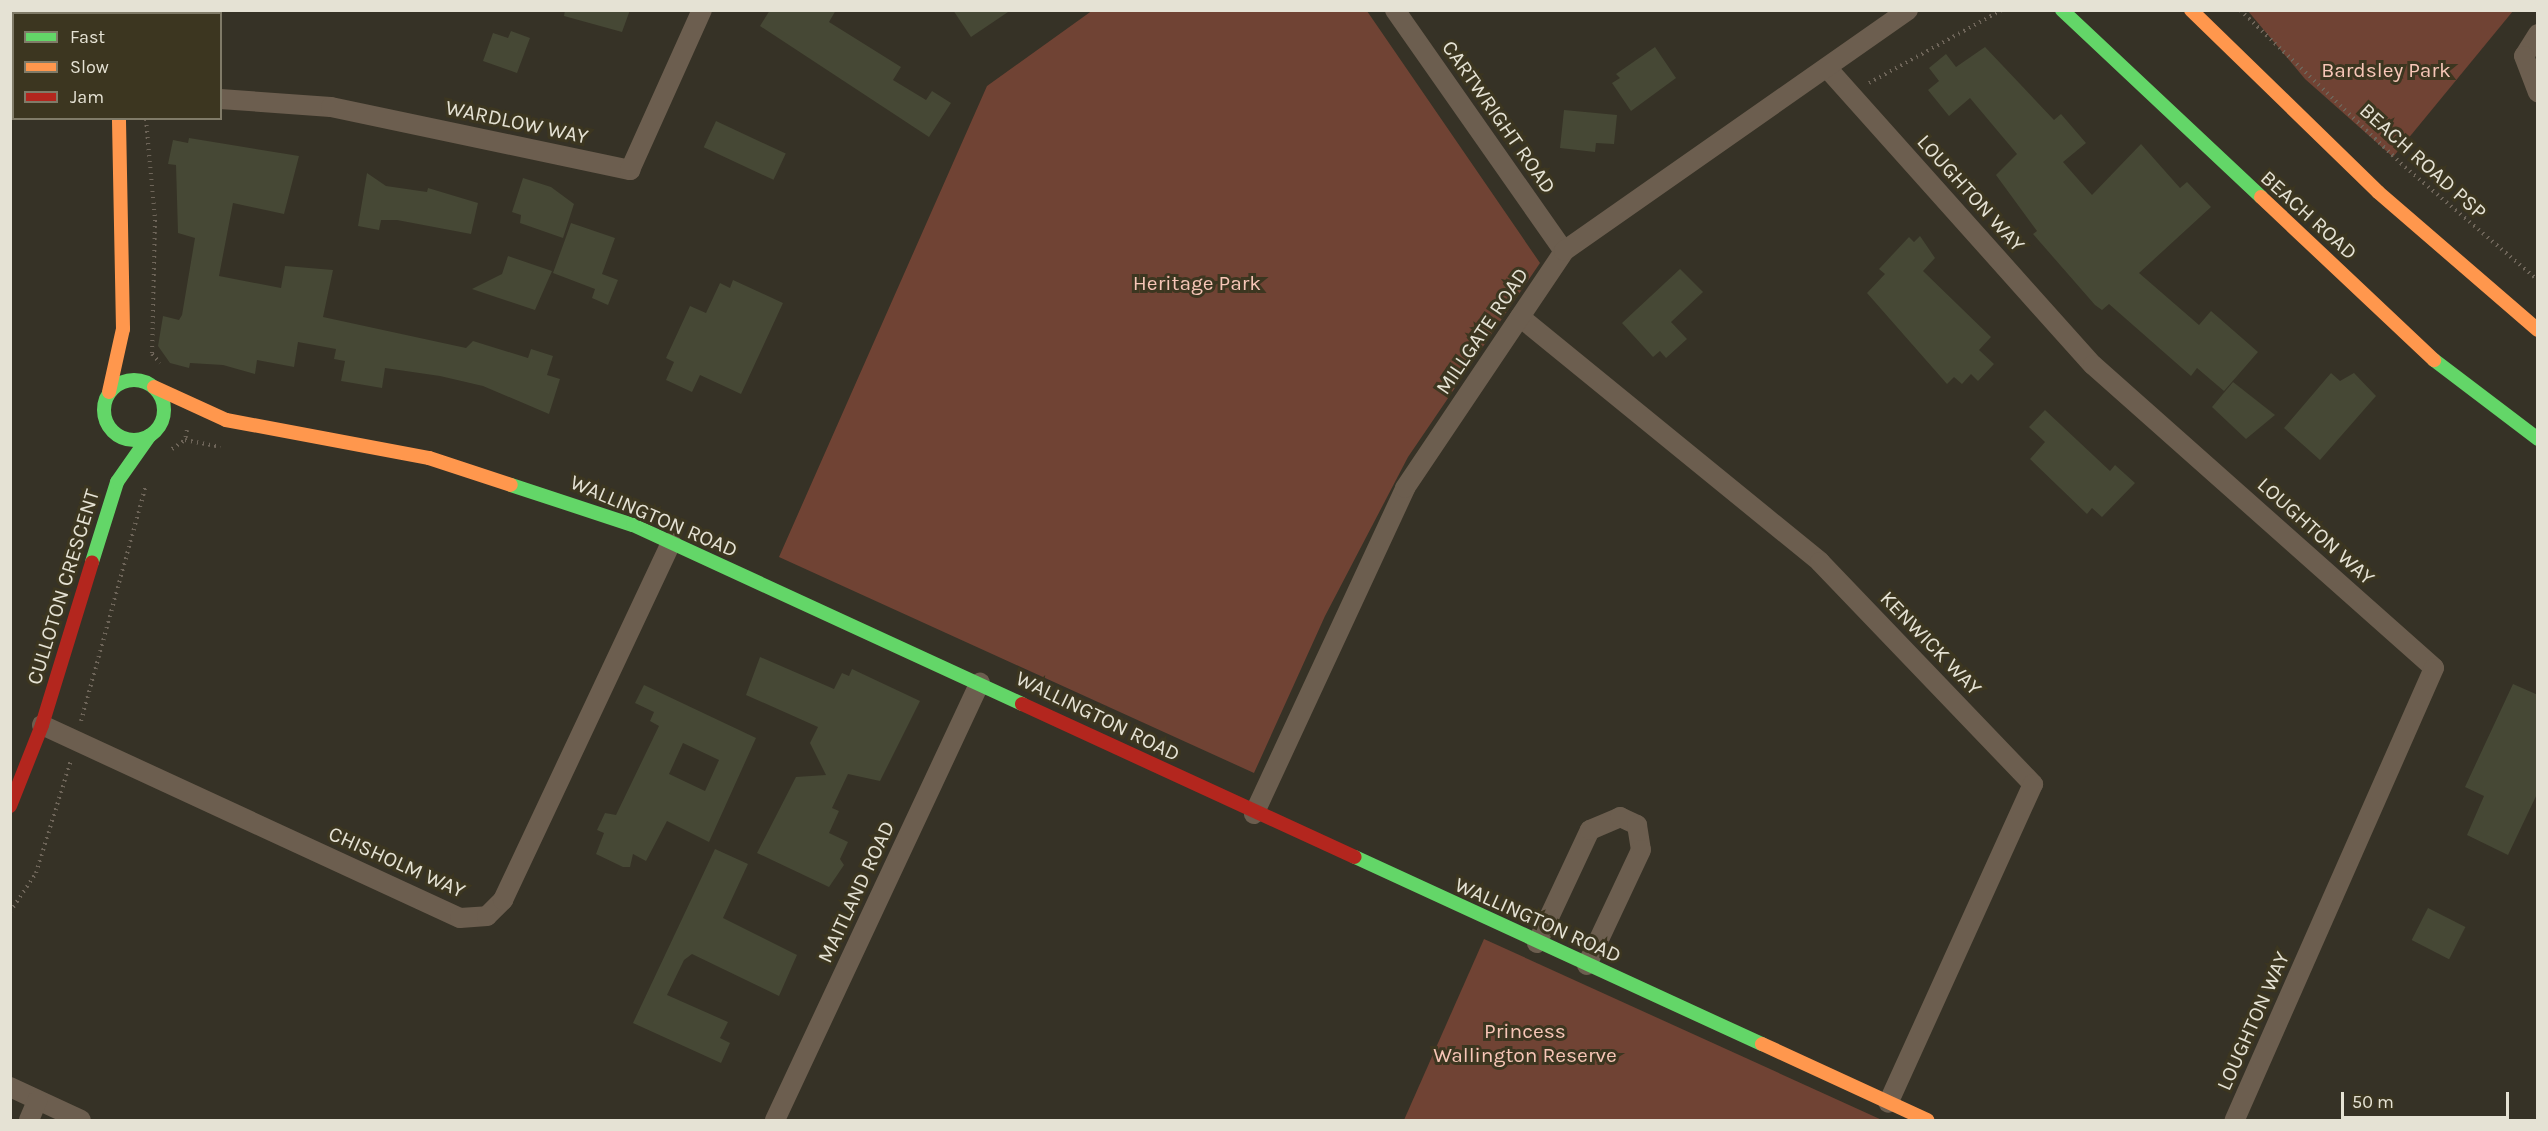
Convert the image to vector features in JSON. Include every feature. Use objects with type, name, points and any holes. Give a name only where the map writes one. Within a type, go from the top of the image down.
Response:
[{"type":"street","name":"WARDLOW WAY","points":[[222,99],[331,107],[630,170],[702,10]]},
{"type":"street","name":"CARTWRIGHT ROAD","points":[[1395,10],[1564,251]]},
{"type":"street","name":"MILLGATE ROAD","points":[[1254,814],[1405,488],[1564,251],[1828,69],[1908,10]]},
{"type":"street","name":"BEACH ROAD","points":[[2062,10],[2427,354],[2538,439]]},
{"type":"street","points":[[2191,10],[2378,192],[2538,330]]},
{"type":"street","points":[[2538,34],[2524,56],[2538,92]]},
{"type":"street","name":"LOUGHTON WAY","points":[[1828,69],[2093,365],[2434,668],[2235,1120]]},
{"type":"street","name":"CULLOTON CRESCENT","points":[[117,482],[111,429],[103,411],[123,329],[119,120]]},
{"type":"street","name":"KENWICK WAY","points":[[1520,318],[1820,562],[2033,784],[1888,1102]]},
{"type":"street","name":"CULLOTON CRESCENT","points":[[10,806],[42,725],[117,482],[154,432],[164,407],[149,384],[123,329]]},
{"type":"street","points":[[109,392],[125,380],[149,384]]},
{"type":"street","name":"WALLINGTON ROAD","points":[[149,384],[226,420],[429,458],[550,495],[671,543],[980,683],[1254,814],[1928,1120]]},
{"type":"street","name":"WALLINGTON ROAD","points":[[197,423],[226,420]]},
{"type":"street","points":[[111,429],[129,440],[177,426]]},
{"type":"street","name":"CHISHOLM WAY","points":[[42,725],[460,918],[487,916],[503,900],[671,543]]},
{"type":"street","name":"MAITLAND ROAD","points":[[775,1120],[980,683]]},
{"type":"street","points":[[1537,943],[1590,830],[1620,817],[1637,825],[1641,850],[1587,965]]},
{"type":"street","points":[[10,1087],[81,1120]]},
{"type":"street","points":[[28,1120],[37,1101]]},
{"type":"path","points":[[1850,93],[2002,10]]},
{"type":"path","name":"BEACH ROAD PSP","points":[[2240,10],[2405,167],[2538,280]]},
{"type":"path","points":[[166,453],[185,440]]},
{"type":"path","points":[[10,912],[36,873],[76,741],[146,477]]},
{"type":"green space","name":"Heritage Park","points":[[1093,10],[1367,11],[1540,263],[1408,457],[1325,616],[1254,773],[779,557],[987,86]]},
{"type":"green space","name":"Bardsley Park","points":[[2248,11],[2513,11],[2393,157],[2305,79]]},
{"type":"green space","name":"Princess Wallington Reserve","points":[[1484,939],[1882,1120],[1404,1120]]},
{"type":"building","points":[[565,10],[630,10],[622,32],[564,16]]},
{"type":"building","points":[[770,10],[836,10],[829,22],[901,67],[893,80],[926,100],[932,91],[951,103],[929,137],[760,26]]},
{"type":"building","points":[[953,10],[1011,10],[971,37]]},
{"type":"building","points":[[511,31],[530,38],[517,73],[483,61],[493,33],[508,38]]},
{"type":"building","points":[[1655,47],[1676,78],[1631,111],[1612,83],[1620,78],[1616,74]]},
{"type":"building","points":[[1985,47],[2054,120],[2061,114],[2086,143],[2063,162],[2092,195],[2141,144],[2180,188],[2187,182],[2211,207],[2139,273],[2199,325],[2211,311],[2258,352],[2224,391],[2197,368],[2191,376],[2109,304],[2102,310],[2095,305],[2033,234],[2037,231],[1996,175],[2017,154],[1970,98],[1949,116],[1928,90],[1939,81],[1929,68],[1946,54],[1956,67]]},
{"type":"building","points":[[1564,110],[1617,115],[1614,144],[1596,143],[1595,152],[1560,148]]},
{"type":"building","points":[[716,121],[786,154],[774,180],[704,147]]},
{"type":"building","points":[[189,138],[299,156],[284,214],[233,203],[219,276],[281,288],[285,266],[333,270],[323,317],[466,348],[473,341],[528,358],[531,349],[553,356],[547,375],[560,379],[549,414],[483,386],[440,376],[385,368],[382,388],[341,381],[345,361],[334,359],[336,349],[298,342],[294,367],[257,360],[255,374],[223,365],[190,363],[189,368],[170,363],[158,346],[163,316],[179,320],[182,315],[195,238],[178,233],[176,165],[168,164],[173,140],[188,143]]},
{"type":"building","points":[[367,173],[386,186],[427,192],[428,188],[478,203],[471,234],[397,220],[381,220],[379,230],[358,226]]},
{"type":"building","points":[[523,178],[551,187],[574,204],[563,238],[520,223],[521,215],[512,212]]},
{"type":"building","points":[[571,223],[615,238],[602,274],[618,280],[608,305],[592,298],[595,289],[553,273]]},
{"type":"building","points":[[1920,236],[1935,258],[1923,271],[1991,337],[1979,350],[1994,364],[1978,381],[1971,374],[1962,384],[1954,377],[1947,384],[1867,293],[1885,274],[1879,269],[1909,237],[1914,242]]},
{"type":"building","points":[[508,256],[552,271],[535,310],[472,289],[502,274]]},
{"type":"building","points":[[1680,269],[1703,292],[1671,322],[1687,339],[1666,358],[1660,351],[1653,357],[1622,323]]},
{"type":"building","points":[[733,280],[783,303],[741,394],[700,375],[692,392],[666,380],[674,362],[666,358],[690,306],[706,313],[720,283],[730,288]]},
{"type":"building","points":[[2331,373],[2340,381],[2354,373],[2376,396],[2320,460],[2284,428]]},
{"type":"building","points":[[2233,382],[2275,415],[2246,439],[2212,407]]},
{"type":"building","points":[[2045,410],[2110,471],[2115,465],[2135,483],[2102,517],[2092,508],[2087,514],[2030,459],[2045,442],[2029,427]]},
{"type":"building","points":[[760,657],[834,689],[842,673],[849,676],[852,669],[920,701],[880,781],[848,774],[832,808],[839,811],[829,833],[848,842],[840,859],[844,865],[829,887],[757,853],[796,777],[826,775],[810,743],[818,727],[746,695]]},
{"type":"building","points":[[2513,684],[2538,695],[2538,792],[2508,855],[2467,835],[2484,796],[2465,787]]},
{"type":"building","points":[[644,685],[756,738],[709,842],[667,821],[646,861],[633,854],[630,867],[623,867],[596,854],[604,833],[597,830],[605,813],[616,815],[659,726],[650,721],[654,712],[635,703]],"holes":[[[683,743],[719,760],[705,791],[669,774]]]},
{"type":"building","points":[[715,849],[748,864],[723,918],[797,955],[779,996],[692,954],[684,960],[667,995],[728,1022],[720,1038],[730,1043],[721,1063],[633,1023]]},
{"type":"building","points":[[2428,908],[2465,927],[2449,959],[2412,940]]},
{"type":"traffic: fast","points":[[2062,10],[2261,197]]},
{"type":"traffic: fast","points":[[2434,360],[2538,439]]},
{"type":"traffic: fast","points":[[128,380],[140,380],[151,385],[159,393],[164,410],[162,422],[151,435],[140,440],[128,440],[117,435],[109,427],[104,416],[104,404],[109,393],[117,385],[128,380]]},
{"type":"traffic: fast","points":[[92,562],[117,482],[150,435]]},
{"type":"traffic: fast","points":[[511,485],[633,525],[1022,704]]},
{"type":"traffic: fast","points":[[1355,857],[1762,1044]]},
{"type":"traffic: slow","points":[[2191,10],[2378,192],[2538,330]]},
{"type":"traffic: slow","points":[[109,392],[123,329],[119,120]]},
{"type":"traffic: slow","points":[[2261,197],[2434,360]]},
{"type":"traffic: slow","points":[[154,387],[226,420],[429,458],[511,485]]},
{"type":"traffic: slow","points":[[1762,1044],[1927,1120]]},
{"type":"traffic: jam","points":[[10,806],[42,725],[92,562]]},
{"type":"traffic: jam","points":[[1022,704],[1355,857]]}]
